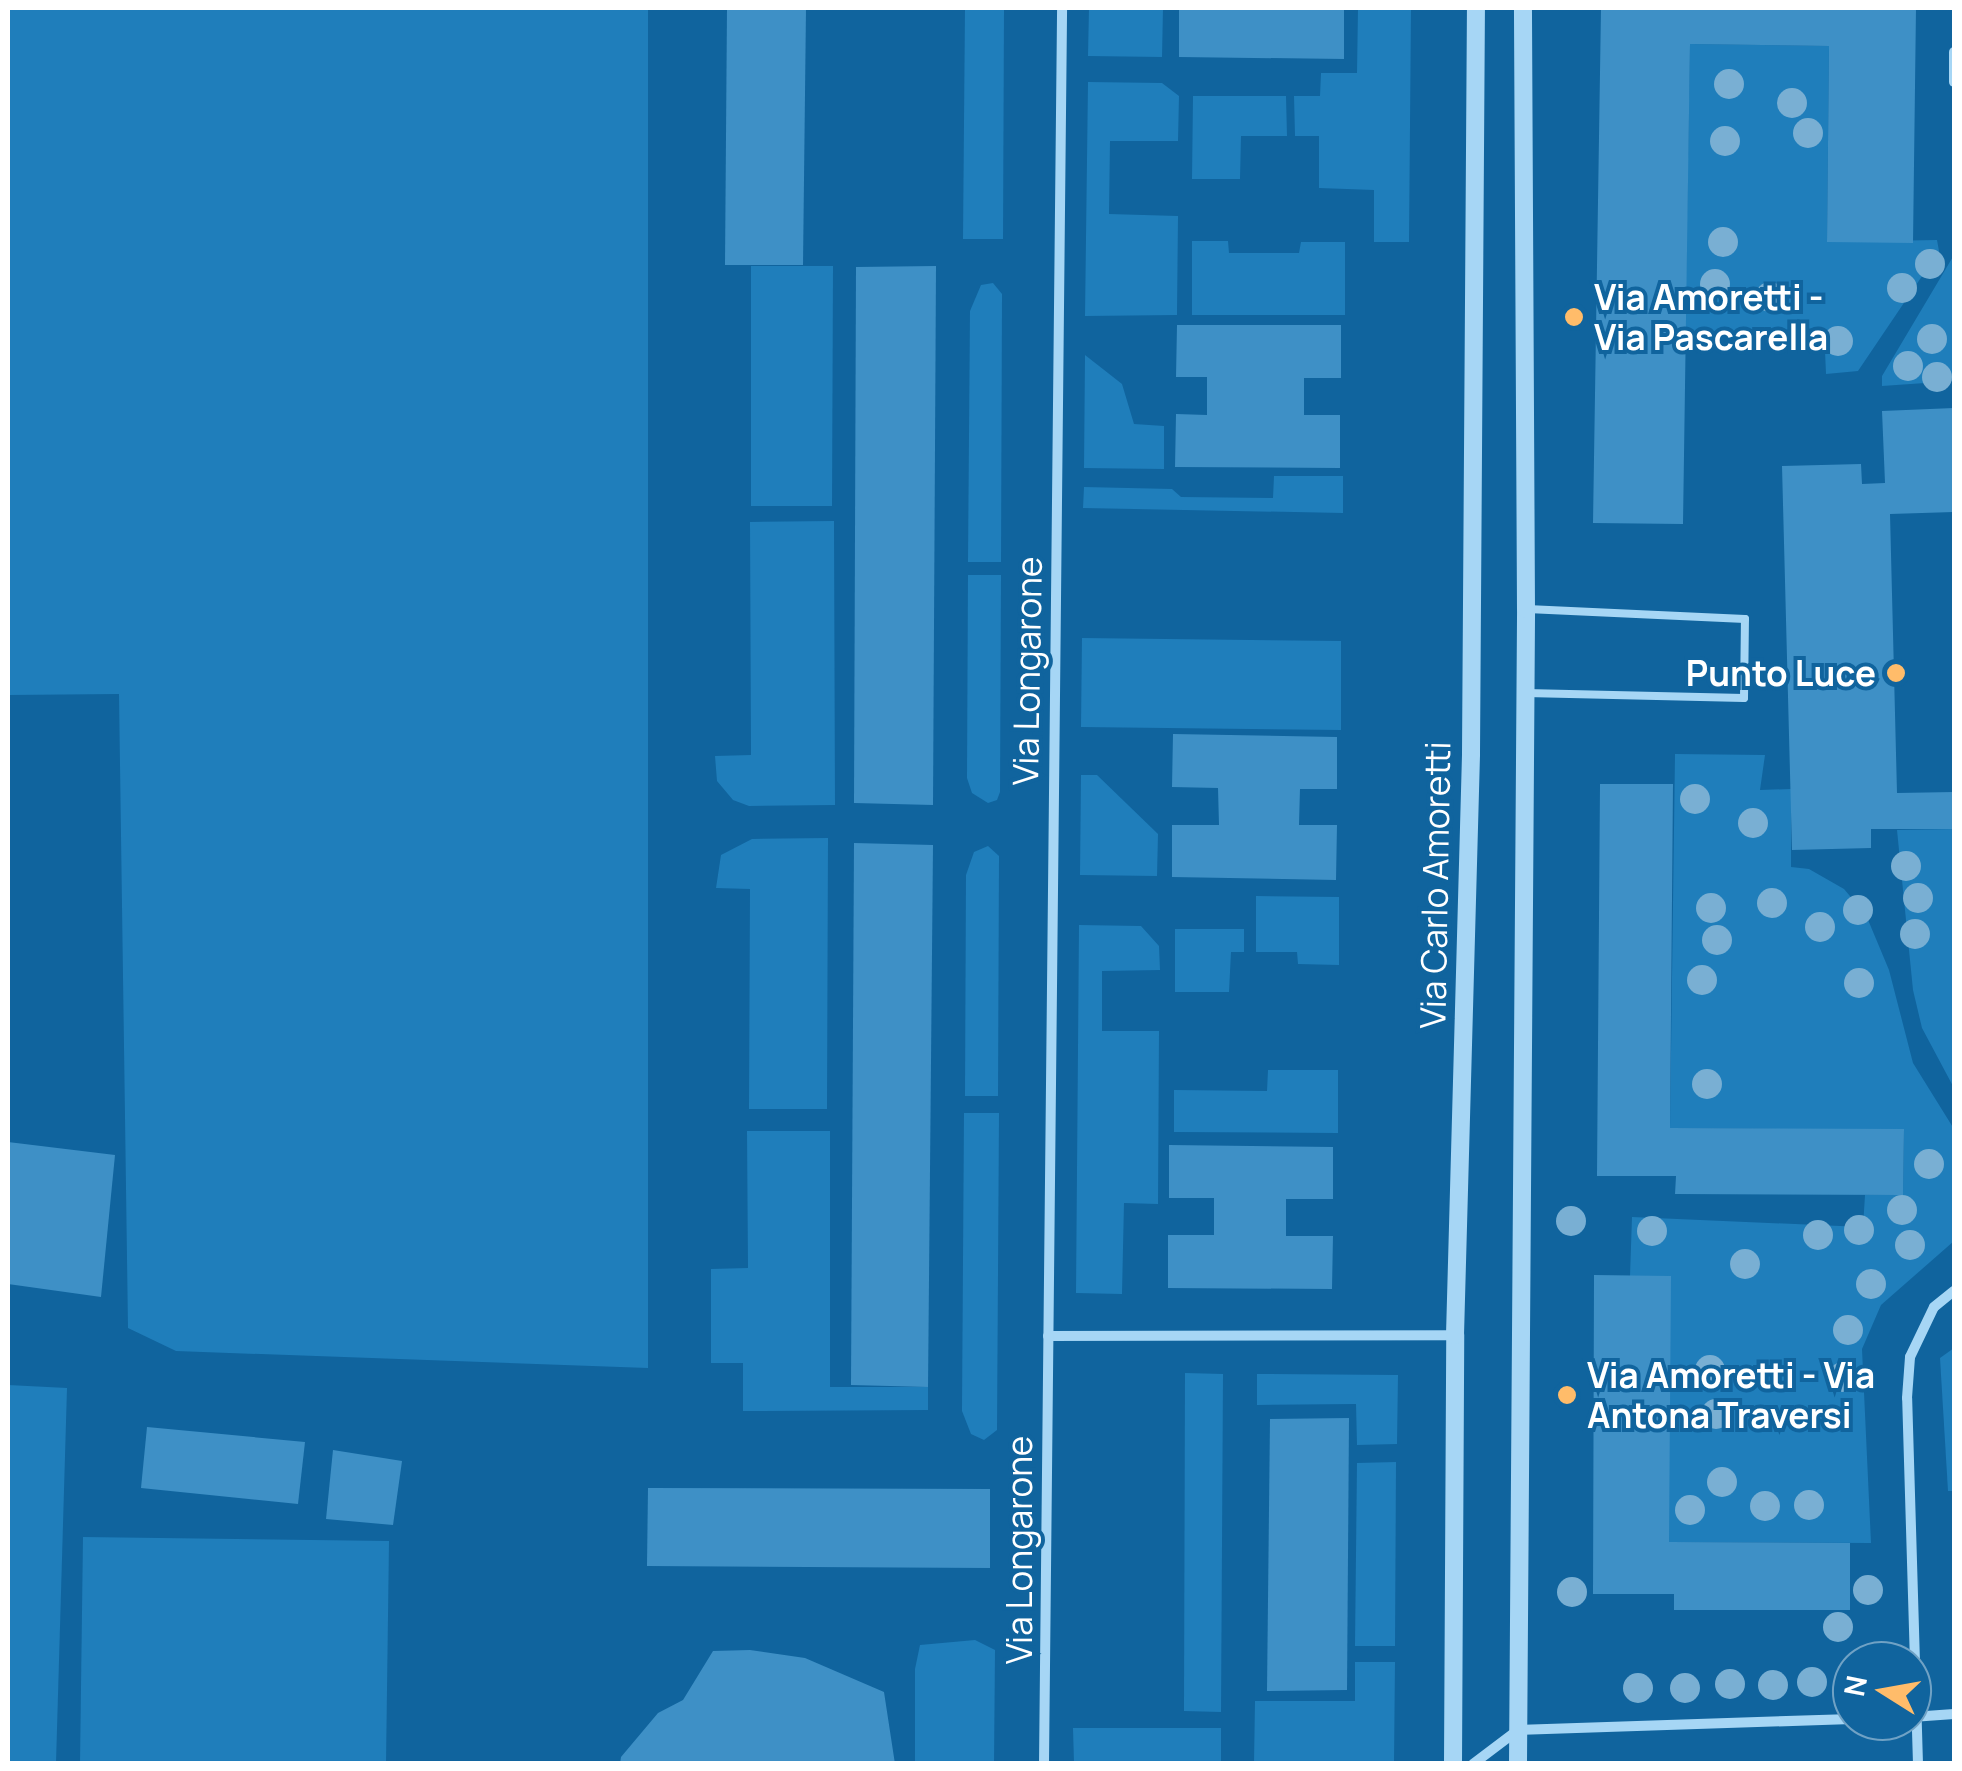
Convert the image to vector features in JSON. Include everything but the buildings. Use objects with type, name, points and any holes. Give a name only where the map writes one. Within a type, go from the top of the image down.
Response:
[{"type":"street","name":"Via Longarone","points":[[1044,1764],[1062,8]]},
{"type":"street","name":"Via Carlo Amoretti","points":[[1453,1764],[1456,1335],[1471,754],[1476,8]]},
{"type":"street","points":[[1518,1764],[1526,693],[1522,8]]},
{"type":"street","points":[[1954,52],[1954,82]]},
{"type":"street","points":[[1913,1641],[1910,1357],[1934,1307],[1954,1291]]},
{"type":"street","points":[[1048,1336],[1456,1335]]},
{"type":"street","points":[[1473,1764],[1518,1730],[1832,1720]]},
{"type":"lane","points":[[1526,609],[1745,619],[1744,698],[1526,693]]},
{"type":"shaded area","points":[[8,8],[648,8],[648,1368],[176,1351],[128,1328],[119,694],[8,695]]},
{"type":"shaded area","points":[[965,8],[1004,8],[1003,239],[963,239]]},
{"type":"shaded area","points":[[1089,8],[1163,8],[1162,57],[1088,56]]},
{"type":"shaded area","points":[[1358,8],[1411,8],[1409,242],[1374,242],[1374,190],[1319,188],[1319,136],[1295,136],[1294,96],[1320,96],[1321,73],[1357,73]]},
{"type":"shaded area","points":[[1690,44],[1829,46],[1827,242],[1937,240],[1939,251],[1858,371],[1826,374],[1824,328],[1685,333]]},
{"type":"shaded area","points":[[1088,82],[1162,83],[1179,96],[1178,141],[1110,141],[1109,214],[1178,216],[1177,315],[1085,316]]},
{"type":"shaded area","points":[[1193,96],[1286,96],[1287,136],[1241,136],[1240,179],[1192,179]]},
{"type":"shaded area","points":[[1192,241],[1228,241],[1229,253],[1299,253],[1301,242],[1345,242],[1345,315],[1192,315]]},
{"type":"shaded area","points":[[1954,255],[1954,381],[1882,386],[1882,376]]},
{"type":"shaded area","points":[[751,266],[833,266],[832,506],[751,506]]},
{"type":"shaded area","points":[[993,283],[1002,294],[1001,562],[968,562],[970,311],[981,285]]},
{"type":"shaded area","points":[[1085,355],[1122,384],[1134,424],[1164,426],[1164,469],[1084,468]]},
{"type":"shaded area","points":[[1274,476],[1343,476],[1343,513],[1083,508],[1084,487],[1172,489],[1181,497],[1273,498]]},
{"type":"shaded area","points":[[834,521],[835,805],[749,806],[733,800],[717,781],[715,756],[751,755],[750,522]]},
{"type":"shaded area","points":[[968,575],[1001,575],[1000,792],[997,800],[988,803],[972,793],[967,778]]},
{"type":"shaded area","points":[[1082,638],[1341,641],[1341,730],[1081,727]]},
{"type":"shaded area","points":[[1675,754],[1765,755],[1760,790],[1791,789],[1791,867],[1809,869],[1844,889],[1866,915],[1889,970],[1913,1063],[1954,1129],[1954,1241],[1881,1305],[1862,1349],[1871,1543],[1669,1542],[1630,1276],[1632,1217],[1863,1227],[1865,1195],[1903,1194],[1904,1130],[1670,1128]]},
{"type":"shaded area","points":[[1081,775],[1097,775],[1158,834],[1157,876],[1080,875]]},
{"type":"shaded area","points":[[1954,829],[1954,1088],[1922,1028],[1913,990],[1897,830]]},
{"type":"shaded area","points":[[828,838],[827,1109],[749,1109],[750,889],[716,888],[721,855],[752,839]]},
{"type":"shaded area","points":[[988,846],[999,856],[998,1096],[965,1096],[966,875],[974,852]]},
{"type":"shaded area","points":[[1256,896],[1339,897],[1339,965],[1298,964],[1297,952],[1256,952]]},
{"type":"shaded area","points":[[1079,925],[1141,926],[1159,946],[1160,970],[1102,971],[1102,1031],[1159,1031],[1158,1204],[1124,1203],[1122,1294],[1076,1293]]},
{"type":"shaded area","points":[[1175,929],[1244,929],[1244,952],[1231,952],[1229,992],[1175,992]]},
{"type":"shaded area","points":[[1268,1070],[1338,1070],[1338,1133],[1174,1132],[1174,1090],[1267,1091]]},
{"type":"shaded area","points":[[964,1113],[999,1113],[997,1430],[984,1440],[971,1434],[962,1411]]},
{"type":"shaded area","points":[[747,1131],[830,1131],[830,1387],[928,1387],[928,1410],[743,1411],[743,1363],[711,1363],[711,1269],[748,1268]]},
{"type":"shaded area","points":[[1954,1348],[1954,1491],[1948,1491],[1940,1358]]},
{"type":"shaded area","points":[[1185,1373],[1223,1374],[1221,1712],[1184,1711]]},
{"type":"shaded area","points":[[1257,1374],[1398,1375],[1397,1444],[1357,1445],[1356,1404],[1257,1405]]},
{"type":"shaded area","points":[[8,1385],[67,1388],[56,1763],[8,1763]]},
{"type":"shaded area","points":[[1396,1462],[1395,1646],[1355,1646],[1357,1463]]},
{"type":"shaded area","points":[[83,1537],[389,1541],[386,1763],[80,1763]]},
{"type":"shaded area","points":[[975,1640],[995,1650],[994,1763],[915,1763],[915,1669],[920,1645]]},
{"type":"shaded area","points":[[1355,1662],[1395,1662],[1394,1763],[1254,1763],[1255,1701],[1355,1701]]},
{"type":"shaded area","points":[[1073,1728],[1221,1728],[1221,1763],[1074,1763]]},
{"type":"place","name":"Via Amoretti - Via Pascarella","points":[[1574,317]]},
{"type":"place","name":"Punto Luce","points":[[1896,673]]},
{"type":"place","name":"Via Amoretti - Via Antona Traversi","points":[[1567,1395]]}]
